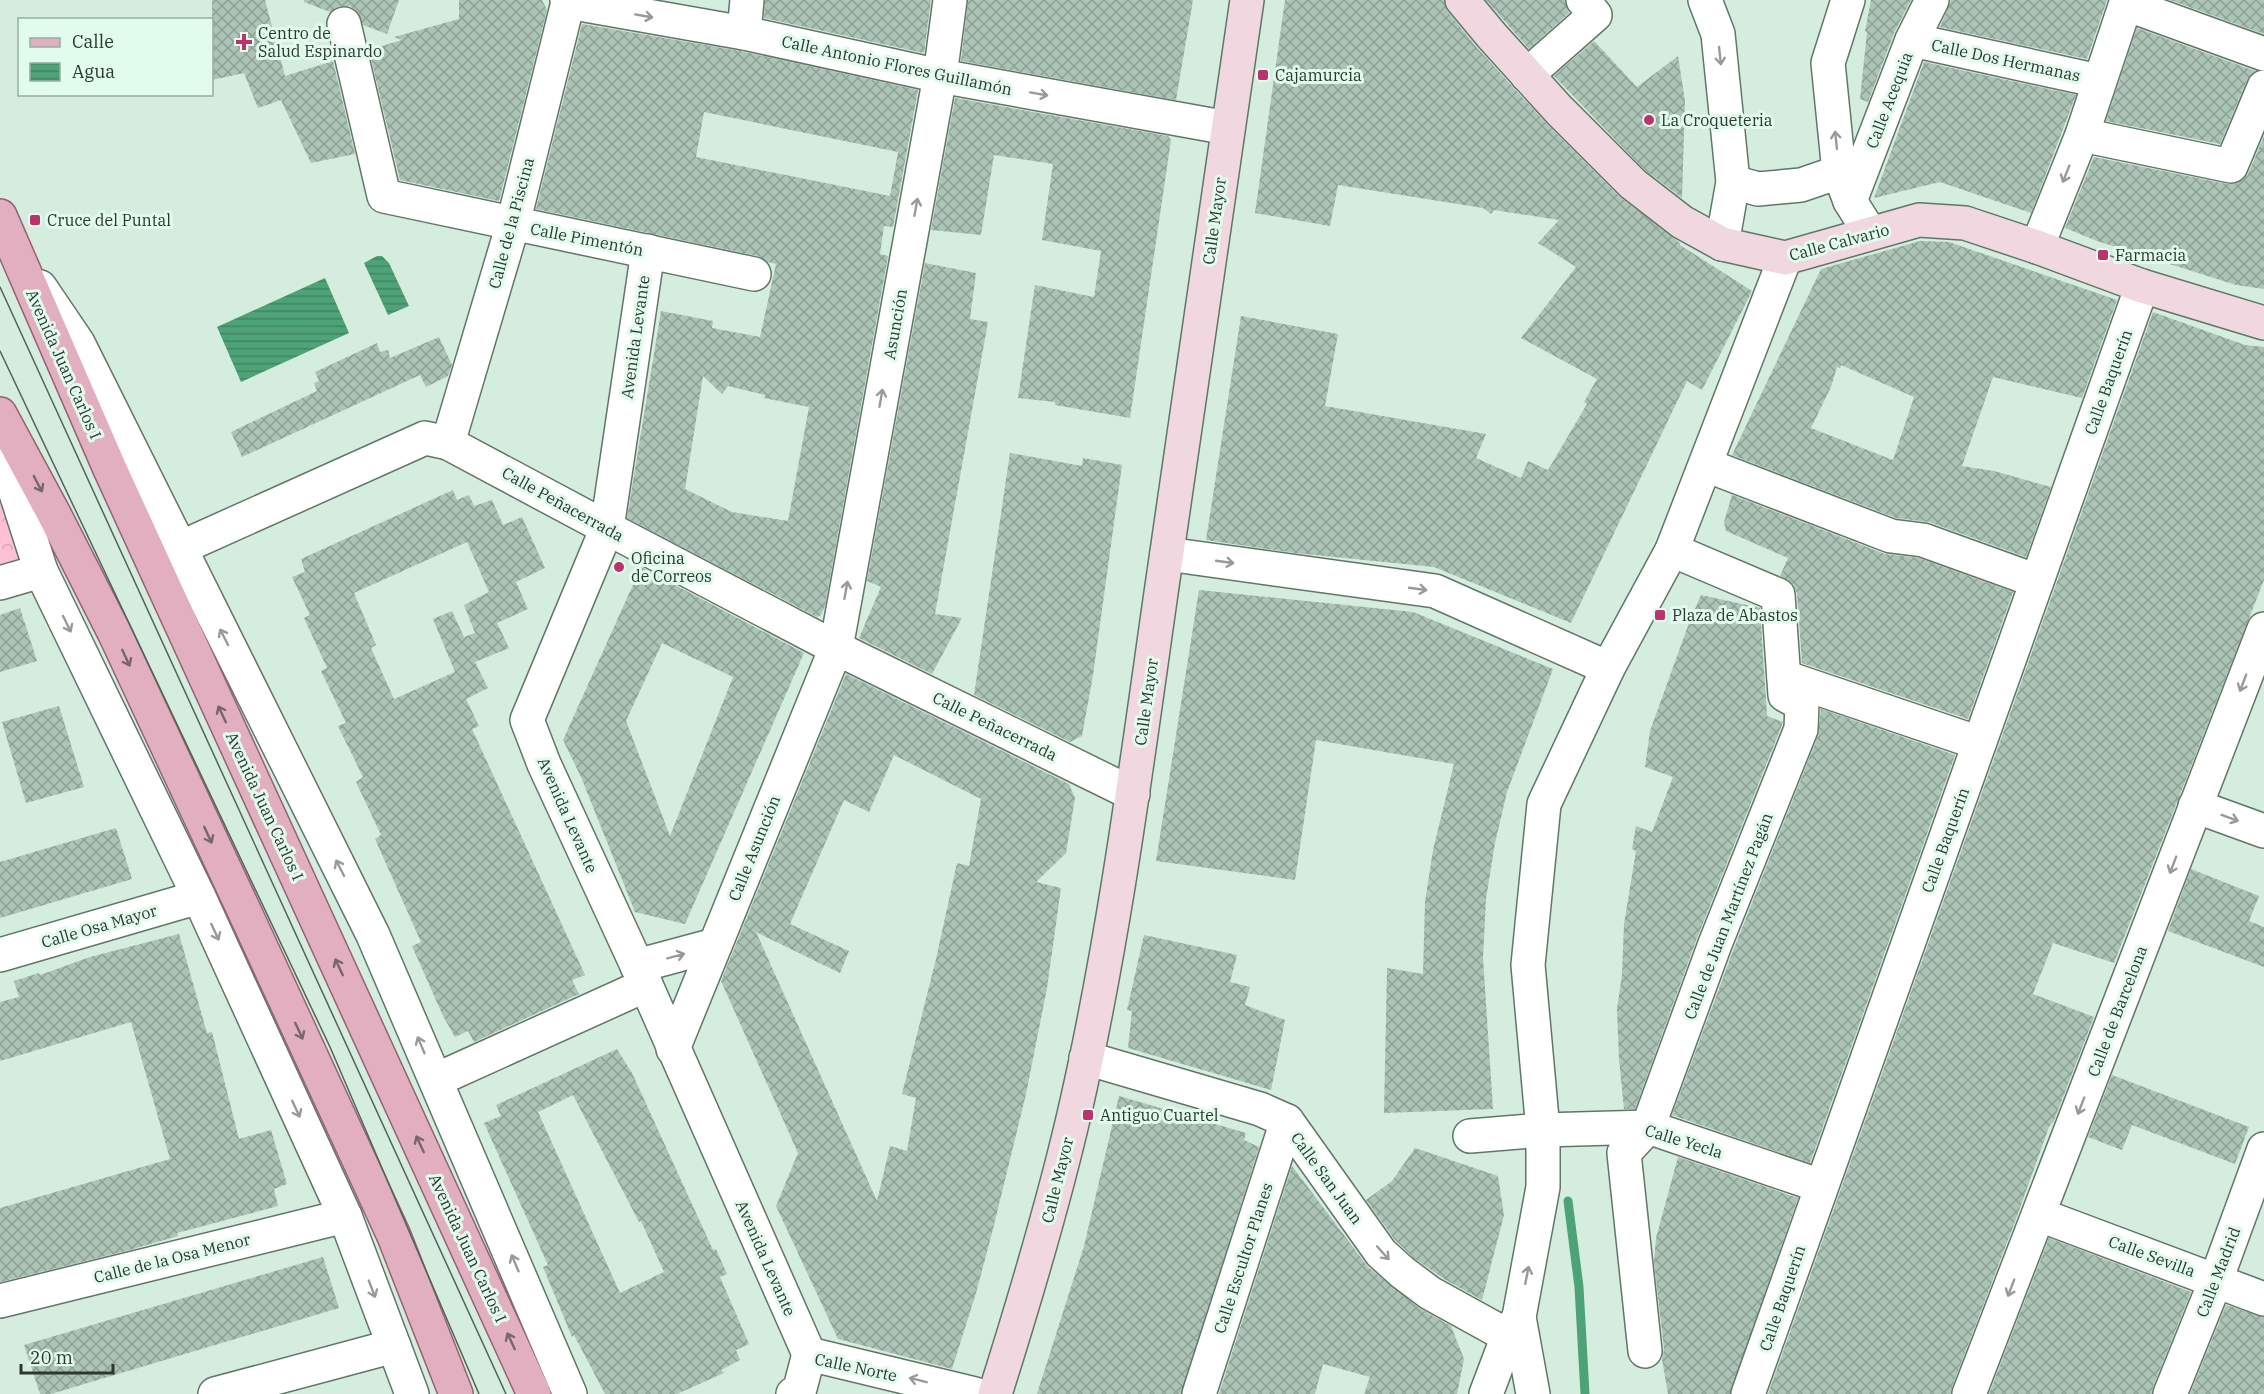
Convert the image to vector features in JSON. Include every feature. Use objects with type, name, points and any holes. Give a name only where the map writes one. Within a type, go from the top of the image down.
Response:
[{"type":"main road","name":"Calle Mayor","points":[[995,1394],[1049,1216],[1086,1058],[1108,948],[1133,794],[1246,0]]},
{"type":"main road","name":"Calle Calvario","points":[[1462,0],[1527,75],[1633,184],[1683,222],[1722,244],[1785,258],[1919,220],[1965,223],[2142,286],[2264,323]]},
{"type":"main road","name":"Avenida Juan Carlos I","points":[[0,216],[110,469],[534,1394]]},
{"type":"main road","points":[[0,414],[54,514],[114,634],[253,929],[394,1236],[456,1394]]},
{"type":"street","points":[[744,33],[747,0]]},
{"type":"street","name":"Asunción","points":[[836,648],[940,76],[951,0]]},
{"type":"street","points":[[1527,75],[1595,15],[1583,0]]},
{"type":"street","points":[[1705,0],[1718,34],[1733,182],[1722,244]]},
{"type":"street","points":[[1848,0],[1828,63],[1845,187],[1870,233]]},
{"type":"street","name":"Calle Acequia","points":[[1845,187],[1932,0]]},
{"type":"street","name":"Calle Antonio Flores Guillamón","points":[[568,1],[744,33],[940,76],[1228,128]]},
{"type":"street","name":"Calle de la Piscina","points":[[448,442],[513,224],[568,1]]},
{"type":"street","points":[[2037,247],[2082,135],[2126,2],[2264,54]]},
{"type":"street","name":"Calle Pimentón","points":[[344,24],[384,196],[754,274]]},
{"type":"street","name":"Calle Dos Hermanas","points":[[1912,40],[2099,81]]},
{"type":"street","points":[[2082,135],[2231,166],[2263,94]]},
{"type":"street","points":[[1733,182],[1758,189],[1801,185],[1845,187]]},
{"type":"street","points":[[13,247],[78,344],[373,934],[570,1394]]},
{"type":"street","name":"Avenida Levante","points":[[648,251],[606,528],[527,720],[543,764],[641,975],[809,1354]]},
{"type":"street","points":[[1486,1394],[1513,1326],[1543,1187],[1544,1130],[1528,965],[1544,804],[1608,668],[1672,550],[1785,258]]},
{"type":"street","name":"Calle Baquerín","points":[[1748,1394],[2142,286]]},
{"type":"street","name":"Calle Peñacerrada","points":[[180,548],[425,438],[448,442],[606,528],[836,648],[1133,794]]},
{"type":"street","points":[[0,444],[41,571],[199,897],[345,1216],[412,1394]]},
{"type":"street","points":[[1706,465],[1892,537],[1923,540],[2037,581]]},
{"type":"street","name":"Calle de Juan Martínez Pagán","points":[[1645,1351],[1624,1153],[1648,1127],[1715,944],[1801,729],[1803,704],[1785,695],[1778,595],[1672,550]]},
{"type":"street","points":[[1167,554],[1435,591],[1608,668]]},
{"type":"street","points":[[0,583],[41,571]]},
{"type":"street","name":"Calle de Barcelona","points":[[1969,1394],[2040,1215],[2264,629]]},
{"type":"street","name":"Calle Asunción","points":[[673,1049],[836,648]]},
{"type":"street","points":[[1784,677],[1979,743]]},
{"type":"street","points":[[2195,806],[2264,831]]},
{"type":"street","name":"Calle Osa Mayor","points":[[0,955],[199,897]]},
{"type":"street","points":[[436,1080],[641,975],[715,945]]},
{"type":"street","name":"Calle San Juan","points":[[1086,1058],[1260,1109],[1287,1121],[1381,1252],[1402,1272],[1430,1293],[1513,1326]]},
{"type":"street","name":"Calle Escultor Planes","points":[[1199,1394],[1287,1121]]},
{"type":"street","name":"Calle Yecla","points":[[1470,1136],[1544,1130],[1648,1127],[1821,1186]]},
{"type":"street","name":"Calle Madrid","points":[[2170,1394],[2216,1280],[2264,1149]]},
{"type":"street","name":"Calle Sevilla","points":[[2040,1215],[2264,1299]]},
{"type":"street","name":"Calle de la Osa Menor","points":[[0,1301],[345,1216]]},
{"type":"street","points":[[1513,1326],[1533,1394]]},
{"type":"street","points":[[215,1394],[394,1346]]},
{"type":"street","name":"Calle Norte","points":[[800,1393],[809,1354],[975,1394]]},
{"type":"green space","points":[[0,503],[30,569],[0,577]]},
{"type":"water","points":[[377,256],[382,256],[389,263],[409,306],[388,315],[364,263]]},
{"type":"water","points":[[325,278],[349,333],[241,382],[217,327]]},
{"type":"building","points":[[212,0],[265,0],[285,76],[333,61],[355,154],[311,163],[281,100],[258,108],[244,73],[213,80]]},
{"type":"building","points":[[304,0],[399,0],[387,34],[363,25],[358,12],[350,6],[339,6],[330,12],[304,2]]},
{"type":"building","points":[[459,0],[542,0],[547,10],[499,201],[400,180],[369,50],[402,40],[394,37],[459,19]]},
{"type":"building","points":[[765,0],[931,0],[924,53],[764,18]]},
{"type":"building","points":[[968,0],[1193,0],[1176,100],[961,61]]},
{"type":"building","points":[[1285,0],[1444,0],[1448,12],[1478,49],[1546,123],[1620,197],[1680,245],[1752,291],[1702,390],[1687,381],[1571,623],[1434,567],[1295,553],[1206,540],[1241,316],[1338,334],[1325,406],[1486,434],[1476,458],[1521,478],[1528,461],[1548,470],[1587,404],[1584,402],[1597,379],[1521,338],[1576,267],[1538,243],[1559,220],[1494,210],[1491,214],[1483,208],[1338,185],[1330,226],[1255,213]]},
{"type":"building","points":[[1486,0],[1565,0],[1569,13],[1529,49]]},
{"type":"building","points":[[1871,0],[1911,0],[1894,33],[1868,102],[1860,99],[1867,32],[1865,31]]},
{"type":"building","points":[[1951,0],[2107,0],[2087,59],[1940,27]]},
{"type":"building","points":[[2170,0],[2264,0],[2264,34]]},
{"type":"building","points":[[582,24],[740,51],[918,90],[893,227],[884,226],[880,254],[888,256],[825,606],[821,615],[817,617],[627,518],[661,311],[713,321],[712,328],[760,337],[776,264],[758,256],[536,209]],"holes":[[[704,112],[898,152],[890,196],[696,157]],[[703,376],[722,394],[728,386],[765,395],[764,398],[809,407],[788,521],[732,512],[685,489]]]},
{"type":"building","points":[[2137,28],[2255,71],[2247,80],[2220,144],[2106,121]]},
{"type":"building","points":[[1594,41],[1637,87],[1678,56],[1685,101],[1682,198],[1645,170],[1554,76]]},
{"type":"building","points":[[1924,62],[2076,95],[2031,213],[1940,182],[1874,198]]},
{"type":"building","points":[[955,98],[1168,136],[1171,140],[1130,418],[1055,405],[1055,402],[1018,398],[1035,285],[1094,297],[1101,251],[1042,240],[1053,164],[994,155],[981,235],[931,230]]},
{"type":"building","points":[[2264,136],[2264,289],[2236,285],[2097,241],[2065,228],[2094,157],[2235,184],[2248,174]]},
{"type":"building","points":[[1920,241],[1949,242],[2117,300],[2082,398],[1993,377],[1962,466],[1994,471],[2051,487],[2026,557],[1929,522],[1896,518],[1732,455],[1821,269]],"holes":[[[1841,365],[1914,397],[1893,460],[1811,428],[1831,387],[1837,367],[1840,368]]]},
{"type":"building","points":[[925,263],[976,273],[970,319],[988,322],[935,614],[962,618],[932,674],[859,638],[881,587],[867,581]]},
{"type":"building","points":[[2153,312],[2245,345],[2264,347],[2264,580],[2114,963],[2053,943],[2033,994],[2094,1017],[2053,1123],[2049,1127],[1951,1394],[1768,1394]]},
{"type":"building","points":[[439,337],[452,365],[448,376],[426,387],[420,375],[242,457],[231,432],[317,391],[314,383],[319,381],[315,372],[377,343],[380,352],[388,350],[390,358]]},
{"type":"building","points":[[1010,453],[1082,466],[1083,458],[1122,465],[1093,675],[1082,736],[1070,742],[974,695]]},
{"type":"building","points":[[453,490],[457,500],[469,495],[474,506],[492,500],[503,525],[522,517],[545,568],[516,582],[528,609],[497,623],[509,648],[475,662],[488,688],[466,699],[479,726],[472,729],[585,975],[572,980],[579,994],[474,1042],[468,1031],[455,1037],[443,1016],[412,946],[421,942],[375,839],[381,835],[356,782],[363,777],[338,726],[346,723],[321,671],[327,668],[304,618],[310,615],[292,577],[305,572],[301,559]],"holes":[[[467,542],[489,592],[464,605],[475,633],[464,637],[452,611],[433,619],[455,672],[394,699],[371,648],[376,645],[354,593]]]},
{"type":"building","points":[[1732,495],[1885,554],[1919,558],[2013,592],[1968,719],[1802,663],[1797,593],[1793,584],[1780,576],[1788,558],[1726,531],[1724,522]]},
{"type":"building","points":[[641,567],[804,653],[685,924],[635,912],[581,777],[563,740]],"holes":[[[662,643],[733,677],[670,836],[626,721]]]},
{"type":"building","points":[[1199,590],[1413,612],[1553,669],[1507,792],[1495,843],[1486,899],[1483,958],[1493,1109],[1384,1113],[1387,968],[1423,974],[1425,902],[1433,850],[1454,764],[1316,740],[1295,880],[1156,861]]},
{"type":"building","points":[[1701,595],[1760,608],[1767,716],[1783,722],[1697,938],[1635,1109],[1624,1109],[1617,1009],[1622,975],[1624,924],[1636,851],[1632,849],[1636,826],[1652,832],[1673,777],[1645,767],[1650,731]]},
{"type":"building","points":[[20,608],[37,661],[0,672],[0,615]]},
{"type":"building","points":[[846,674],[1069,784],[1075,798],[1066,853],[1036,882],[1061,888],[1047,988],[1026,1094],[976,1293],[952,1369],[838,1339],[776,1206],[798,1153],[721,981]],"holes":[[[894,755],[981,799],[969,866],[957,863],[936,959],[902,1094],[916,1098],[907,1151],[890,1146],[877,1201],[756,932],[840,973],[849,951],[790,924],[844,800],[869,812]]]},
{"type":"building","points":[[59,706],[84,787],[26,803],[2,722]]},
{"type":"building","points":[[1821,709],[1955,755],[1810,1163],[1672,1115],[1733,951],[1818,736]]},
{"type":"building","points":[[116,828],[132,879],[0,918],[0,862]]},
{"type":"building","points":[[2191,869],[2259,896],[2249,921],[2264,927],[2264,967],[2168,931]]},
{"type":"building","points":[[179,934],[207,1033],[212,1032],[239,1139],[271,1130],[287,1184],[274,1189],[278,1206],[177,1233],[178,1236],[126,1251],[0,1282],[0,1208],[170,1159],[131,1022],[0,1061],[0,1002],[19,997],[14,981],[39,973],[40,975],[90,957]]},
{"type":"building","points":[[1144,935],[1237,955],[1230,982],[1250,987],[1245,1005],[1285,1020],[1271,1090],[1128,1048],[1132,1011],[1127,1010]]},
{"type":"building","points":[[617,1049],[632,1073],[713,1250],[716,1249],[727,1274],[720,1277],[749,1344],[736,1350],[740,1360],[721,1370],[724,1373],[677,1394],[605,1394],[574,1335],[572,1337],[543,1267],[548,1265],[484,1123],[501,1116],[496,1105]],"holes":[[[573,1095],[639,1222],[641,1221],[664,1272],[620,1293],[538,1112]]]},
{"type":"building","points":[[2112,1075],[2249,1127],[2235,1164],[2132,1125],[2122,1150],[2088,1137]]},
{"type":"building","points":[[1119,1096],[1246,1133],[1244,1140],[1259,1147],[1181,1394],[1037,1394],[1084,1246]]},
{"type":"building","points":[[1415,1148],[1498,1176],[1504,1215],[1482,1300],[1444,1279],[1414,1258],[1395,1240],[1366,1200],[1392,1181]]},
{"type":"building","points":[[1678,1157],[1798,1198],[1730,1394],[1668,1394],[1662,1359],[1664,1349],[1654,1262],[1656,1238]]},
{"type":"building","points":[[1292,1166],[1368,1267],[1419,1308],[1451,1326],[1464,1359],[1457,1394],[1364,1394],[1370,1377],[1323,1364],[1315,1394],[1219,1394]]},
{"type":"building","points":[[2049,1238],[2191,1292],[2152,1394],[1989,1394]]},
{"type":"building","points":[[323,1257],[339,1308],[51,1394],[40,1394],[24,1345]]},
{"type":"building","points":[[2226,1305],[2264,1317],[2264,1394],[2190,1394]]},
{"type":"waterway","points":[[1568,1201],[1579,1287],[1585,1394]]},
{"type":"tram line","points":[[0,287],[506,1394]]},
{"type":"tram line","points":[[0,351],[330,1047],[479,1394]]},
{"type":"place","name":"Centro de Salud Espinardo","points":[[244,42]]},
{"type":"place","name":"Cajamurcia","points":[[1263,75]]},
{"type":"place","name":"La Croqueteria","points":[[1649,120]]},
{"type":"place","name":"Cruce del Puntal","points":[[35,220]]},
{"type":"place","name":"Farmacia","points":[[2103,255]]},
{"type":"place","name":"Oficina de Correos","points":[[619,567]]},
{"type":"place","name":"Plaza de Abastos","points":[[1660,615]]},
{"type":"place","name":"Antiguo Cuartel","points":[[1088,1115]]}]
